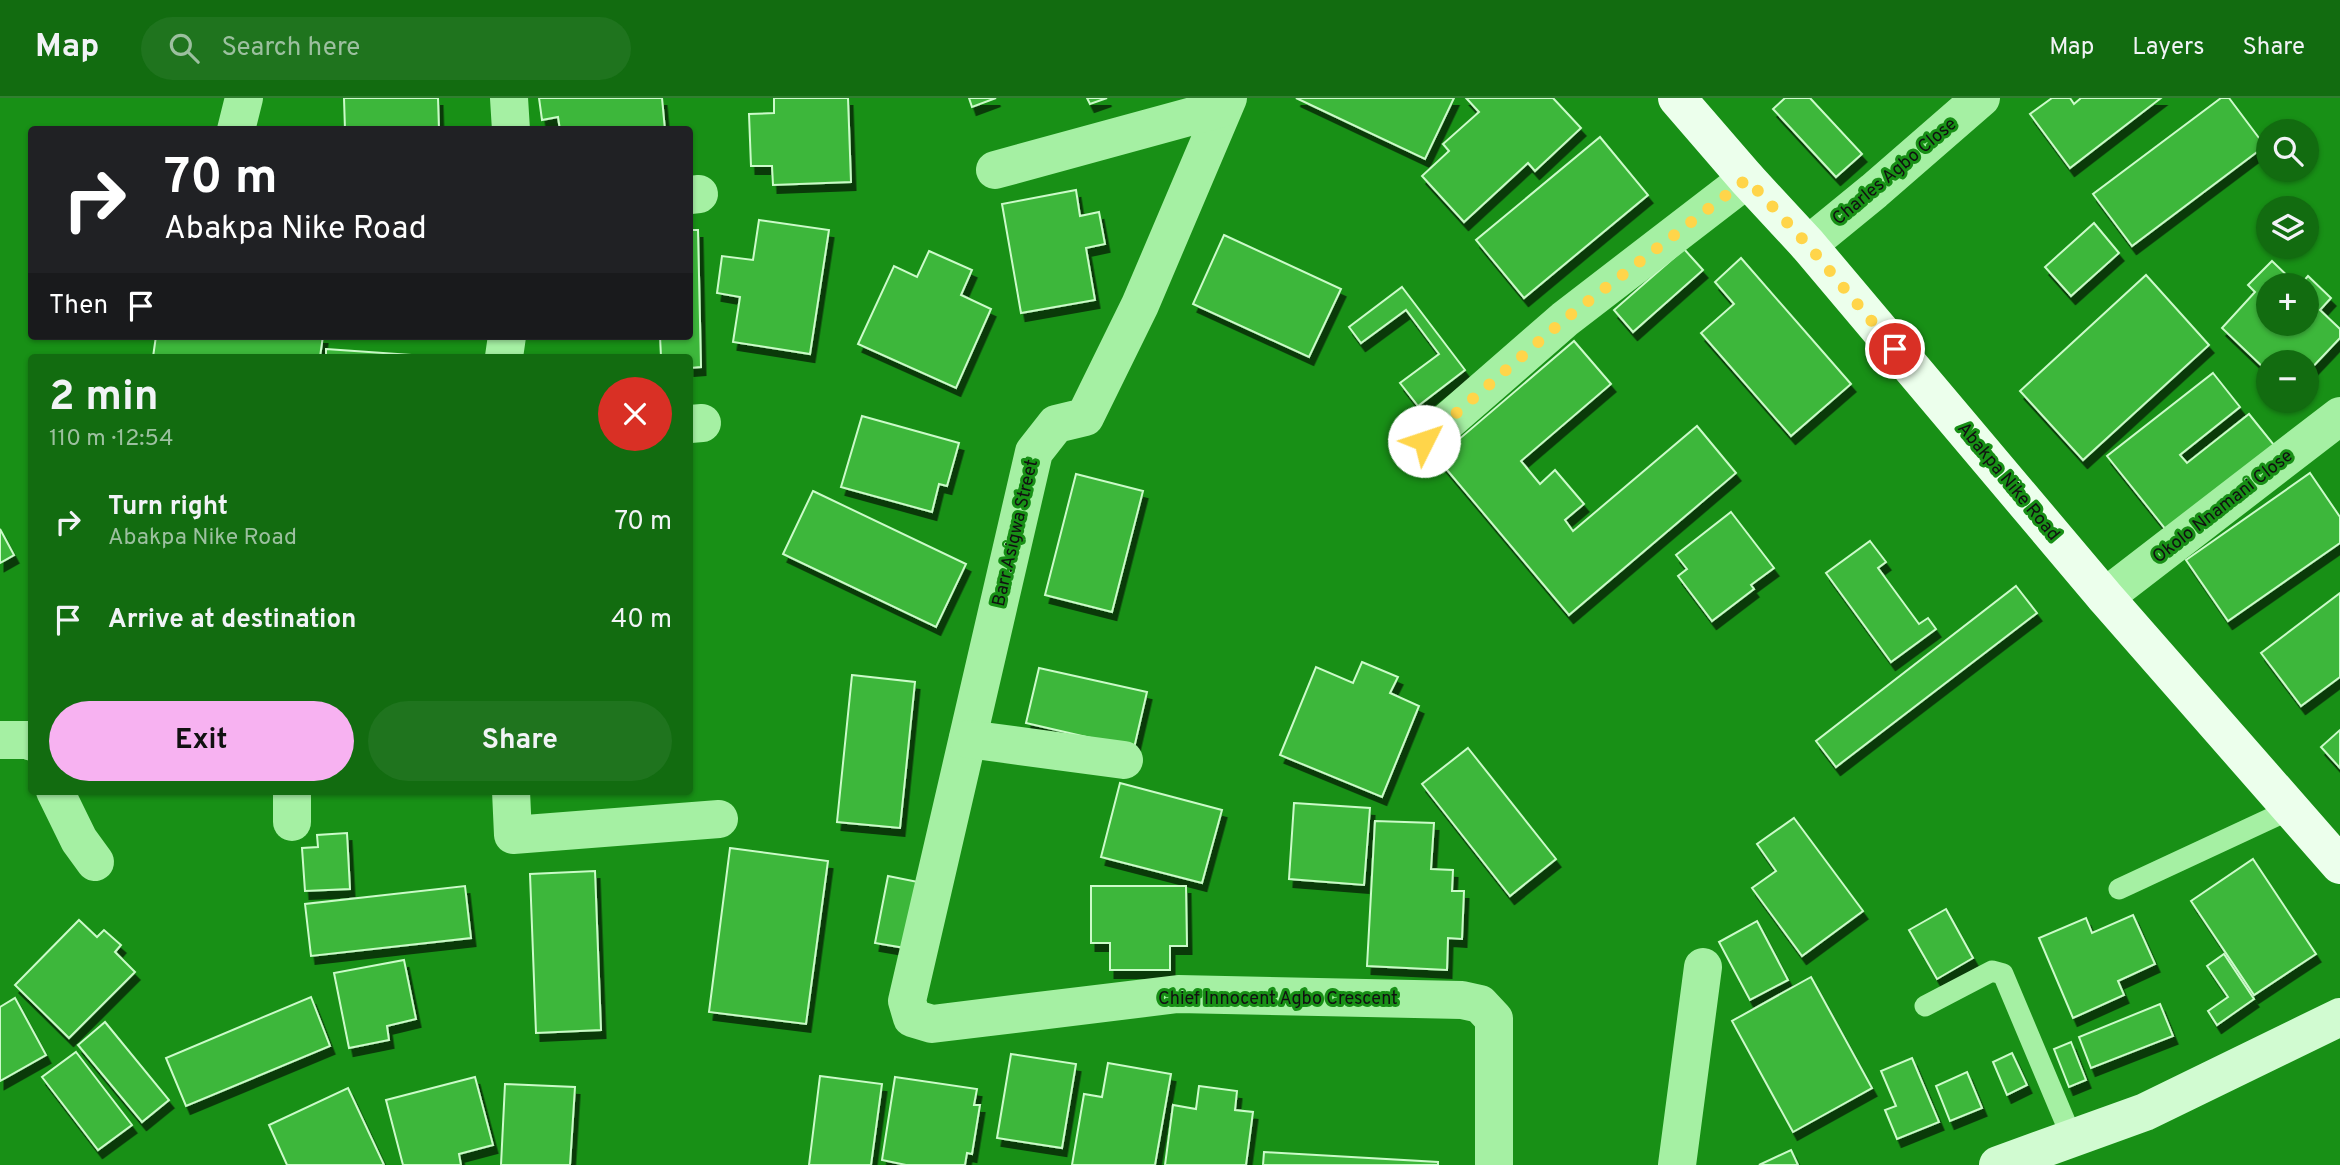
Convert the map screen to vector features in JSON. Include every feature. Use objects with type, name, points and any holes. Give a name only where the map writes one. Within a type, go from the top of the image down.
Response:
[{"type":"main road","name":"Abakpa Nike Road","points":[[1677,98],[1808,245],[2105,597],[2340,865]]},
{"type":"main road","points":[[2020,1161],[2072,1138],[2145,1112],[2340,1017]]},
{"type":"street","points":[[237,126],[244,98]]},
{"type":"street","points":[[509,98],[510,126]]},
{"type":"street","name":"Charles Agbo Close","points":[[1808,245],[1981,98]]},
{"type":"street","points":[[995,170],[1225,103]]},
{"type":"street","name":"Barr.Asigwa Street","points":[[912,1017],[907,1001],[1034,452],[1056,424],[1084,417],[1140,305],[1225,103]]},
{"type":"street","points":[[1424,441],[1565,319],[1747,179]]},
{"type":"street","name":"Okolo Nnamani Close","points":[[2105,597],[2340,416]]},
{"type":"street","points":[[968,739],[1124,760]]},
{"type":"street","points":[[0,740],[28,740]]},
{"type":"street","points":[[57,795],[79,840],[95,862]]},
{"type":"street","points":[[511,795],[513,835],[719,819]]},
{"type":"street","points":[[1677,1165],[1703,967]]},
{"type":"street","name":"Chief Innocent Agbo Crescent","points":[[912,1017],[932,1024],[1178,994],[1462,1000],[1480,1004],[1494,1019],[1494,1165]]},
{"type":"lane","points":[[2119,889],[2291,809]]},
{"type":"lane","points":[[1925,1006],[1992,971],[2003,974],[2072,1138]]},
{"type":"building","points":[[344,98],[438,98],[439,126],[345,126]]},
{"type":"building","points":[[539,98],[662,98],[665,126],[559,126],[558,117],[542,120]]},
{"type":"building","points":[[774,98],[848,98],[851,182],[773,185],[772,166],[751,166],[749,114],[774,113]]},
{"type":"building","points":[[969,98],[996,98],[972,107]]},
{"type":"building","points":[[1087,98],[1107,98],[1090,104]]},
{"type":"building","points":[[1296,98],[1454,98],[1425,159]]},
{"type":"building","points":[[1466,98],[1553,98],[1581,128],[1535,171],[1528,163],[1464,222],[1422,176],[1449,151],[1443,144],[1479,112]]},
{"type":"building","points":[[1785,98],[1810,98],[1862,154],[1836,177],[1773,109]]},
{"type":"building","points":[[2052,98],[2070,98],[2074,104],[2081,98],[2161,98],[2070,168],[2030,114]]},
{"type":"building","points":[[2221,98],[2229,98],[2256,134],[2256,153],[2132,246],[2093,194]]},
{"type":"building","points":[[1600,137],[1648,195],[1524,298],[1476,240]]},
{"type":"building","points":[[1076,190],[1080,216],[1099,212],[1105,244],[1086,248],[1095,300],[1021,313],[1002,204]]},
{"type":"building","points":[[759,220],[829,230],[810,354],[733,342],[740,297],[717,293],[722,256],[753,260]]},
{"type":"building","points":[[2094,223],[2119,253],[2071,296],[2045,267]]},
{"type":"building","points":[[693,230],[698,230],[701,367],[693,368],[693,354],[661,354],[660,340],[693,340]]},
{"type":"building","points":[[1224,235],[1341,289],[1309,357],[1193,304]]},
{"type":"building","points":[[1684,249],[1703,270],[1633,332],[1614,310]]},
{"type":"building","points":[[929,251],[972,270],[961,295],[991,309],[956,388],[858,344],[894,266],[917,277]]},
{"type":"building","points":[[1741,258],[1851,384],[1791,436],[1701,333],[1734,304],[1715,282]]},
{"type":"building","points":[[2272,261],[2284,273],[2260,273]]},
{"type":"building","points":[[2146,275],[2209,345],[2083,460],[2020,391]]},
{"type":"building","points":[[2256,277],[2256,336],[2319,336],[2319,287],[2331,298],[2320,310],[2340,329],[2340,338],[2319,360],[2319,350],[2256,350],[2256,361],[2222,328],[2255,292],[2248,285]]},
{"type":"building","points":[[1402,287],[1465,370],[1418,406],[1400,383],[1439,354],[1406,310],[1361,343],[1349,327]]},
{"type":"building","points":[[155,340],[322,340],[320,354],[153,354]]},
{"type":"building","points":[[1574,341],[1611,384],[1521,461],[1540,484],[1555,470],[1584,504],[1565,520],[1573,531],[1697,426],[1736,473],[1569,615],[1437,458]]},
{"type":"building","points":[[326,349],[397,354],[326,354]]},
{"type":"building","points":[[2213,373],[2240,407],[2180,455],[2187,463],[2249,414],[2274,445],[2167,531],[2107,456]]},
{"type":"building","points":[[862,416],[959,443],[947,486],[939,484],[932,512],[841,487]]},
{"type":"building","points":[[2310,473],[2340,517],[2340,543],[2228,621],[2186,560]]},
{"type":"building","points":[[1076,474],[1143,491],[1112,612],[1045,595]]},
{"type":"building","points":[[813,491],[966,564],[936,627],[783,554]]},
{"type":"building","points":[[1731,512],[1774,568],[1751,585],[1754,589],[1712,621],[1678,576],[1687,569],[1676,555]]},
{"type":"building","points":[[0,529],[14,555],[0,563]]},
{"type":"building","points":[[1870,541],[1886,562],[1878,568],[1919,624],[1928,618],[1936,629],[1891,662],[1826,573]]},
{"type":"building","points":[[2016,586],[2037,613],[1836,767],[1816,741]]},
{"type":"building","points":[[2340,593],[2340,677],[2301,706],[2261,653]]},
{"type":"building","points":[[1362,662],[1398,677],[1390,693],[1419,706],[1382,797],[1280,755],[1316,667],[1353,683]]},
{"type":"building","points":[[1039,668],[1147,692],[1134,748],[1026,723]]},
{"type":"building","points":[[852,675],[915,682],[900,828],[837,822]]},
{"type":"building","points":[[2340,730],[2340,768],[2321,747]]},
{"type":"building","points":[[1468,748],[1556,859],[1510,896],[1422,784]]},
{"type":"building","points":[[1120,783],[1222,810],[1202,883],[1101,857]]},
{"type":"building","points":[[1294,803],[1370,808],[1364,885],[1289,879]]},
{"type":"building","points":[[1794,818],[1863,911],[1802,956],[1752,888],[1776,871],[1757,844]]},
{"type":"building","points":[[1375,821],[1434,823],[1431,869],[1453,870],[1452,891],[1464,891],[1462,939],[1448,938],[1447,970],[1367,966]]},
{"type":"building","points":[[347,833],[350,889],[305,891],[302,848],[318,847],[317,835]]},
{"type":"building","points":[[730,848],[828,861],[806,1024],[709,1012]]},
{"type":"building","points":[[2253,859],[2316,954],[2254,995],[2191,901]]},
{"type":"building","points":[[595,871],[601,1030],[536,1033],[530,874]]},
{"type":"building","points":[[888,876],[918,882],[905,948],[875,943]]},
{"type":"building","points":[[465,886],[471,938],[311,956],[305,904]]},
{"type":"building","points":[[1091,886],[1186,886],[1187,946],[1170,946],[1170,970],[1110,970],[1110,943],[1091,943]]},
{"type":"building","points":[[1946,909],[1973,958],[1937,979],[1909,930]]},
{"type":"building","points":[[2133,915],[2155,964],[2118,981],[2124,995],[2073,1018],[2039,938],[2086,918],[2092,933]]},
{"type":"building","points":[[79,920],[97,937],[104,930],[121,945],[115,952],[135,972],[69,1038],[15,985]]},
{"type":"building","points":[[1757,921],[1788,980],[1750,1000],[1719,942]]},
{"type":"building","points":[[2224,954],[2254,999],[2217,1025],[2208,1011],[2228,997],[2207,966]]},
{"type":"building","points":[[404,960],[416,1019],[387,1026],[389,1040],[349,1048],[334,973]]},
{"type":"building","points":[[1811,977],[1872,1088],[1793,1132],[1732,1021]]},
{"type":"building","points":[[311,997],[330,1046],[186,1106],[166,1058]]},
{"type":"building","points":[[15,998],[46,1055],[0,1081],[0,1007]]},
{"type":"building","points":[[2160,1004],[2173,1036],[2091,1068],[2079,1037]]},
{"type":"building","points":[[105,1022],[169,1100],[142,1122],[78,1045]]},
{"type":"building","points":[[2071,1042],[2086,1080],[2069,1087],[2054,1049]]},
{"type":"building","points":[[76,1052],[132,1125],[98,1150],[42,1077]]},
{"type":"building","points":[[2012,1053],[2027,1085],[2007,1095],[1993,1062]]},
{"type":"building","points":[[1011,1054],[1076,1064],[1062,1148],[997,1138]]},
{"type":"building","points":[[1912,1058],[1939,1122],[1897,1139],[1885,1110],[1896,1106],[1881,1071]]},
{"type":"building","points":[[1108,1063],[1171,1074],[1155,1165],[1072,1165],[1084,1094],[1102,1097]]},
{"type":"building","points":[[1967,1072],[1982,1108],[1950,1121],[1936,1086]]},
{"type":"building","points":[[820,1076],[882,1084],[871,1165],[809,1165]]},
{"type":"building","points":[[475,1077],[493,1145],[459,1154],[461,1165],[403,1165],[386,1100]]},
{"type":"building","points":[[895,1077],[977,1089],[974,1105],[980,1105],[972,1154],[967,1153],[965,1165],[906,1165],[882,1160]]},
{"type":"building","points":[[505,1084],[575,1087],[570,1165],[501,1165]]},
{"type":"building","points":[[1199,1086],[1237,1091],[1235,1110],[1253,1112],[1246,1165],[1165,1165],[1173,1105],[1196,1109]]},
{"type":"building","points":[[348,1088],[384,1165],[287,1165],[269,1125]]},
{"type":"building","points":[[1791,1150],[1798,1165],[1759,1165]]},
{"type":"building","points":[[1264,1152],[1438,1162],[1438,1165],[1263,1165]]},
{"type":"route","points":[[1424,441],[1565,319],[1747,179],[1808,245],[1895,349]]}]
